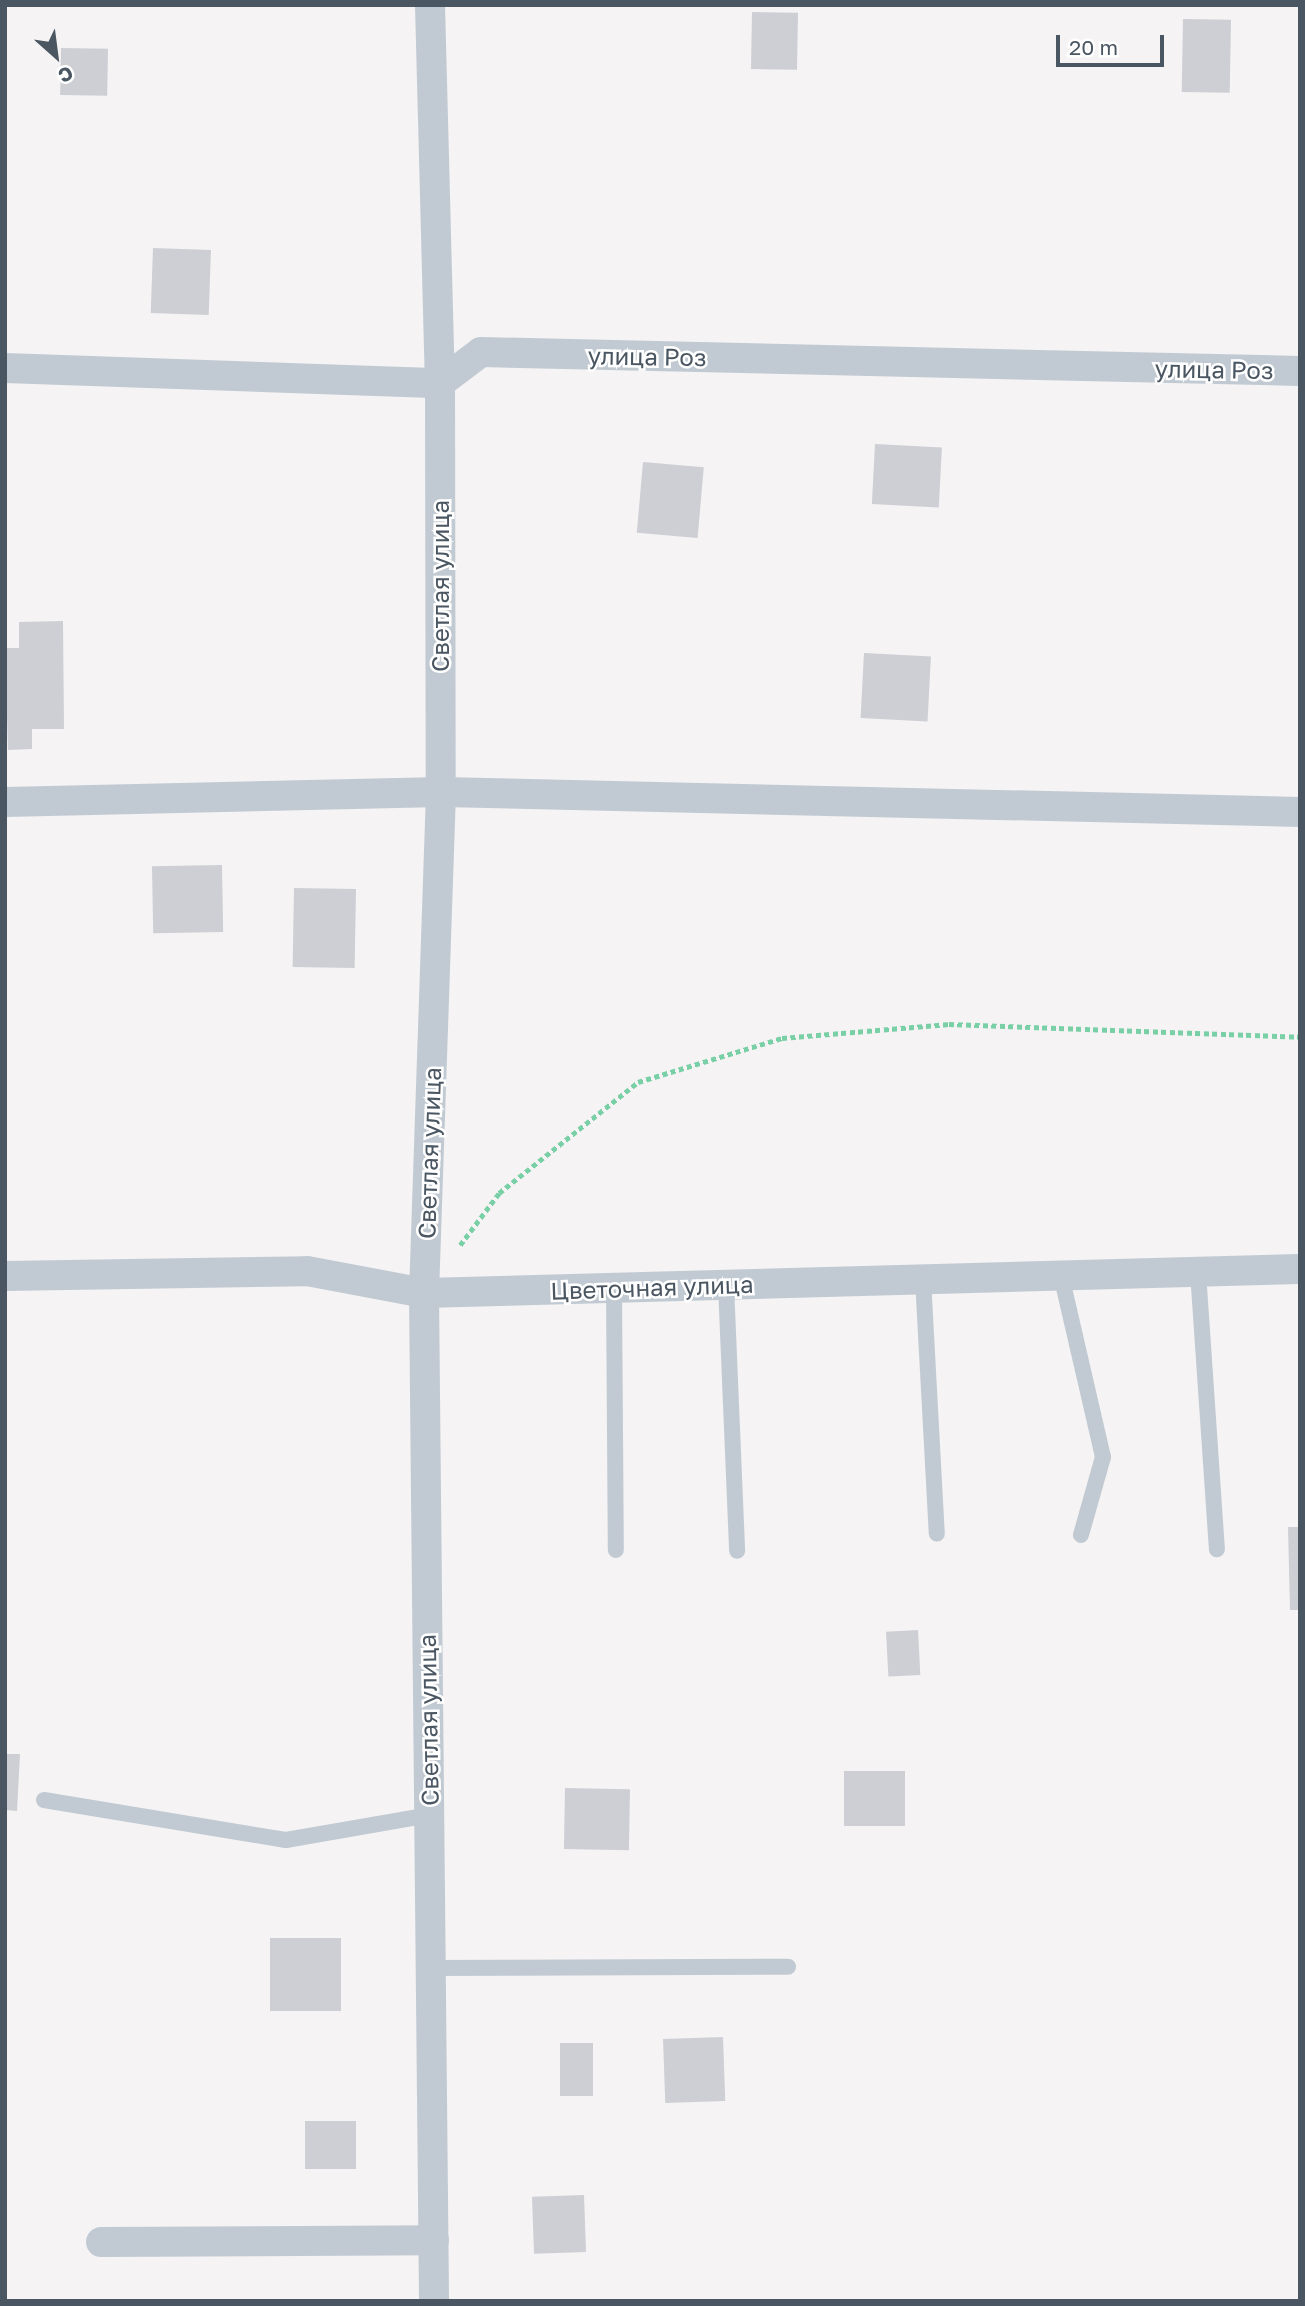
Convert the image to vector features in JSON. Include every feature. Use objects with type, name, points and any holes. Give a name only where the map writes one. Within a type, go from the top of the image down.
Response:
[{"type":"street","name":"Светлая улица","points":[[430,5],[440,383],[441,792],[424,1293],[434,2301]]},
{"type":"street","name":"улица Роз","points":[[440,383],[481,352],[1300,371]]},
{"type":"street","points":[[5,368],[440,383]]},
{"type":"street","points":[[5,802],[441,792],[1300,812]]},
{"type":"street","name":"Цветочная улица","points":[[5,1276],[307,1271],[424,1293],[1300,1269]]},
{"type":"street","points":[[101,2242],[434,2240]]},
{"type":"lane","points":[[1198,1272],[1217,1549]]},
{"type":"lane","points":[[1061,1275],[1102,1457],[1081,1535]]},
{"type":"lane","points":[[923,1279],[937,1534]]},
{"type":"lane","points":[[726,1285],[737,1552]]},
{"type":"lane","points":[[614,1288],[616,1550]]},
{"type":"lane","points":[[44,1800],[286,1840],[429,1815]]},
{"type":"lane","points":[[431,1968],[788,1968]]},
{"type":"path","points":[[457,1248],[499,1193],[638,1082],[782,1038],[949,1024],[1300,1037]]},
{"type":"building","points":[[752,12],[798,13],[797,70],[751,69]]},
{"type":"building","points":[[1183,19],[1231,20],[1230,93],[1182,92]]},
{"type":"building","points":[[61,48],[108,49],[107,96],[60,95]]},
{"type":"building","points":[[153,248],[211,250],[209,315],[151,313]]},
{"type":"building","points":[[875,444],[942,448],[939,507],[872,504]]},
{"type":"building","points":[[643,462],[704,467],[698,538],[637,533]]},
{"type":"building","points":[[63,621],[64,729],[32,729],[32,749],[8,750],[5,648],[19,648],[19,622]]},
{"type":"building","points":[[864,653],[931,657],[928,721],[861,718]]},
{"type":"building","points":[[222,865],[223,932],[153,933],[152,866]]},
{"type":"building","points":[[294,888],[356,889],[355,968],[293,967]]},
{"type":"building","points":[[1288,1527],[1300,1527],[1300,1610],[1290,1610]]},
{"type":"building","points":[[918,1630],[920,1675],[888,1677],[886,1632]]},
{"type":"building","points":[[5,1754],[20,1754],[17,1811],[5,1810]]},
{"type":"building","points":[[844,1771],[905,1771],[905,1826],[844,1826]]},
{"type":"building","points":[[565,1788],[630,1789],[629,1850],[564,1849]]},
{"type":"building","points":[[270,1938],[341,1938],[341,2011],[270,2011]]},
{"type":"building","points":[[723,2037],[725,2101],[665,2103],[663,2039]]},
{"type":"building","points":[[560,2043],[593,2043],[593,2096],[560,2096]]},
{"type":"building","points":[[305,2121],[356,2121],[356,2169],[305,2169]]},
{"type":"building","points":[[584,2195],[586,2252],[534,2254],[532,2197]]}]
